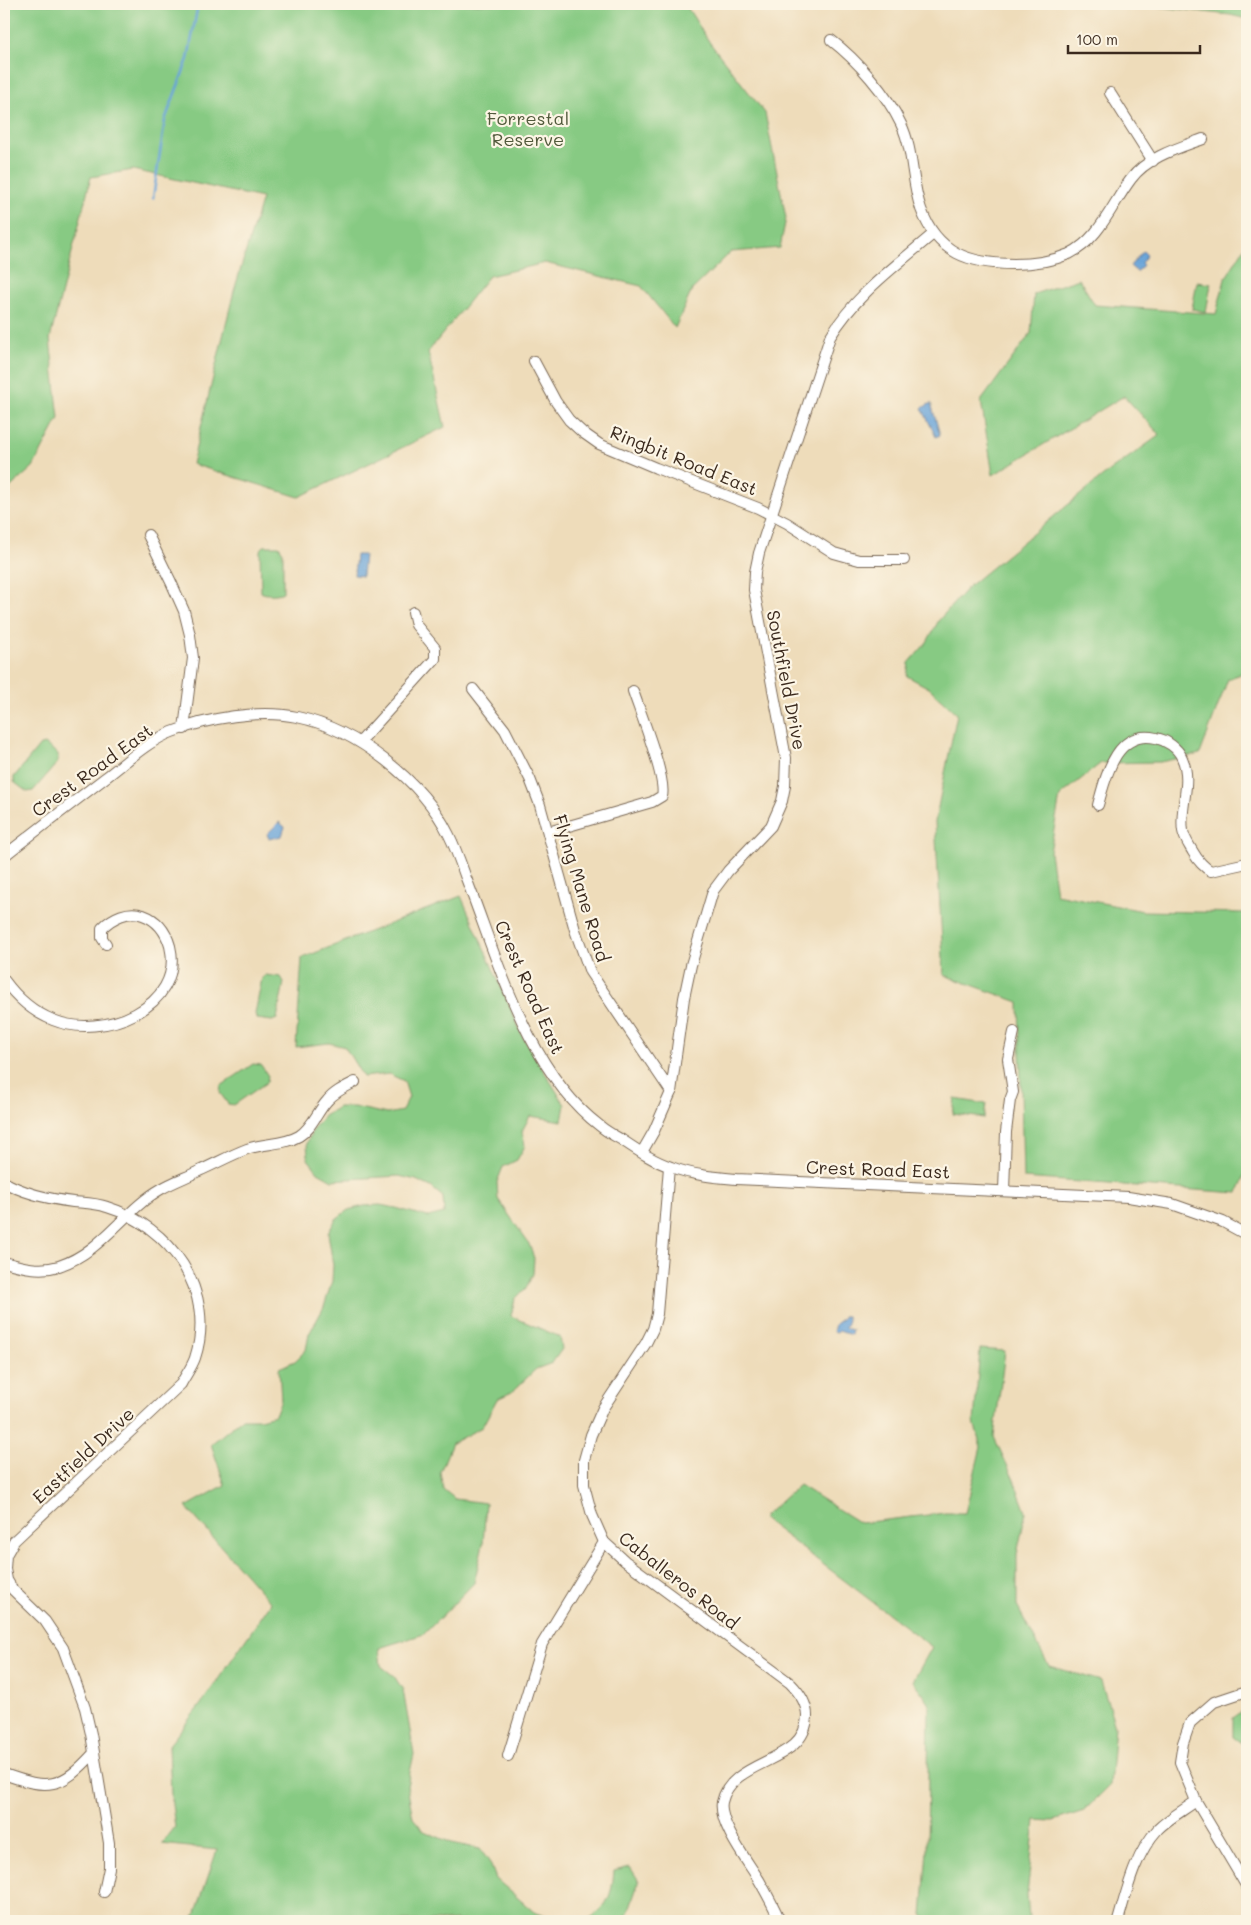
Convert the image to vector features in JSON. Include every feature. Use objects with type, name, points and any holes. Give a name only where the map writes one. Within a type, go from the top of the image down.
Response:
[{"type":"street","points":[[831,40],[844,50],[868,77],[883,95],[901,123],[912,161],[920,207],[933,234],[945,246],[960,256],[980,262],[1018,264],[1053,260],[1075,251],[1090,238],[1131,178],[1152,161],[1177,148],[1203,139]]},
{"type":"street","points":[[1110,93],[1152,161]]},
{"type":"street","name":"Southfield Drive","points":[[642,1152],[654,1131],[671,1092],[686,990],[700,932],[713,891],[728,871],[771,826],[782,801],[785,786],[784,751],[754,590],[755,572],[771,515],[830,337],[841,318],[856,301],[933,234]]},
{"type":"street","name":"Ringbit Road East","points":[[534,361],[556,402],[569,420],[599,444],[771,515],[834,553],[859,560],[904,560]]},
{"type":"street","points":[[148,535],[184,611],[190,635],[193,658],[184,729]]},
{"type":"street","points":[[360,742],[435,659],[435,648],[416,626],[413,612]]},
{"type":"street","name":"Flying Mane Road","points":[[473,689],[504,730],[518,754],[540,805],[575,930],[590,972],[671,1092]]},
{"type":"street","points":[[548,832],[652,802],[662,796],[663,788],[655,756],[633,691]]},
{"type":"street","name":"Crest Road East","points":[[4,856],[136,754],[170,733],[222,718],[268,714],[296,717],[316,722],[360,742],[390,762],[410,780],[427,801],[449,834],[506,982],[529,1035],[545,1064],[564,1090],[600,1126],[669,1167],[698,1175],[736,1179],[1128,1196],[1172,1204],[1223,1222],[1247,1234]]},
{"type":"street","points":[[1098,805],[1108,769],[1118,753],[1130,741],[1143,736],[1158,738],[1172,745],[1182,757],[1187,784],[1183,831],[1187,843],[1196,857],[1205,868],[1211,871],[1247,863]]},
{"type":"street","points":[[4,980],[12,992],[30,1009],[55,1021],[90,1027],[127,1018],[151,1005],[164,987],[170,971],[171,953],[168,938],[157,923],[142,915],[124,914],[111,919],[102,928],[102,938],[106,944]]},
{"type":"street","points":[[1004,1191],[1006,1132],[1010,1100],[1013,1092],[1008,1059],[1014,1032]]},
{"type":"street","points":[[4,1262],[27,1268],[44,1269],[59,1266],[76,1258],[92,1248],[161,1189],[248,1149],[286,1141],[299,1136],[310,1125],[327,1100],[342,1088],[355,1082]]},
{"type":"street","name":"Caballeros Road","points":[[669,1167],[659,1297],[653,1329],[596,1421],[584,1460],[584,1485],[592,1515],[604,1542],[649,1581],[790,1683],[803,1698],[807,1718],[805,1729],[800,1738],[792,1746],[745,1772],[733,1782],[722,1803],[729,1830],[765,1890],[780,1921]]},
{"type":"street","name":"Eastfield Drive","points":[[4,1182],[42,1197],[105,1206],[129,1215],[154,1232],[172,1249],[188,1271],[199,1305],[200,1335],[195,1359],[181,1384],[14,1541],[6,1555],[5,1569],[7,1580],[13,1590],[45,1621],[63,1648],[85,1708],[109,1843],[109,1868],[104,1892]]},
{"type":"street","points":[[508,1756],[542,1644],[604,1542]]},
{"type":"street","points":[[1247,1691],[1214,1702],[1190,1723],[1183,1743],[1180,1762],[1196,1801],[1247,1887]]},
{"type":"street","points":[[4,1774],[25,1782],[44,1785],[56,1784],[67,1779],[93,1754]]},
{"type":"street","points":[[1118,1921],[1131,1875],[1158,1829],[1196,1801]]},
{"type":"green space","name":"Forrestal Reserve","points":[[4,4],[685,4],[710,43],[765,113],[786,218],[780,248],[731,252],[692,290],[675,328],[641,286],[545,263],[489,276],[428,352],[445,427],[299,497],[192,464],[234,291],[262,198],[133,170],[91,177],[50,339],[59,418],[33,467],[4,493]]},
{"type":"green space","points":[[1135,4],[1247,4],[1247,19],[1230,15]]},
{"type":"green space","points":[[1247,243],[1247,671],[1228,679],[1200,754],[1160,762],[1101,763],[1060,796],[1050,852],[1056,894],[1143,911],[1247,913],[1247,1169],[1238,1193],[1023,1178],[1019,1002],[944,975],[935,822],[957,714],[929,688],[907,676],[909,663],[927,642],[939,620],[969,586],[1108,472],[1160,435],[1124,396],[993,475],[981,401],[1031,333],[1034,294],[1079,279],[1095,305],[1216,314],[1225,279]]},
{"type":"green space","points":[[1197,282],[1211,284],[1206,312],[1192,309]]},
{"type":"green space","points":[[264,546],[279,546],[283,552],[283,592],[281,593],[268,594],[261,592],[260,550]]},
{"type":"green space","points":[[45,744],[58,754],[58,762],[33,791],[27,792],[14,782],[14,777],[40,745]]},
{"type":"green space","points":[[461,896],[524,1039],[565,1105],[562,1121],[530,1116],[522,1131],[525,1146],[517,1160],[503,1167],[497,1182],[498,1199],[529,1244],[534,1258],[533,1274],[526,1288],[515,1299],[511,1316],[560,1337],[562,1349],[552,1363],[536,1369],[512,1392],[497,1399],[482,1427],[452,1443],[440,1472],[443,1489],[455,1499],[486,1503],[483,1544],[474,1583],[424,1634],[379,1648],[381,1666],[394,1676],[403,1690],[414,1754],[407,1786],[413,1818],[424,1831],[452,1843],[480,1849],[490,1863],[496,1879],[534,1912],[572,1921],[193,1921],[217,1850],[162,1844],[175,1827],[171,1797],[169,1745],[201,1704],[271,1603],[186,1507],[225,1485],[211,1444],[242,1419],[260,1419],[275,1415],[281,1400],[279,1368],[295,1361],[306,1350],[309,1334],[324,1307],[332,1281],[333,1265],[328,1233],[336,1219],[348,1210],[380,1205],[428,1217],[444,1213],[443,1197],[431,1187],[416,1180],[399,1176],[332,1180],[318,1172],[308,1159],[307,1143],[313,1129],[324,1116],[338,1107],[354,1107],[387,1114],[402,1111],[409,1097],[404,1081],[389,1074],[363,1077],[345,1047],[329,1043],[296,1047],[302,958]]},
{"type":"green space","points":[[266,975],[281,977],[284,982],[277,1019],[272,1021],[257,1019],[255,1014],[262,978]]},
{"type":"green space","points":[[253,1064],[261,1065],[268,1076],[267,1082],[234,1105],[228,1104],[220,1093],[221,1086]]},
{"type":"green space","points":[[955,1099],[986,1104],[984,1118],[953,1114]]},
{"type":"green space","points":[[980,1349],[1005,1351],[994,1437],[1014,1480],[1026,1512],[1017,1554],[1017,1606],[1049,1666],[1101,1681],[1115,1726],[1110,1785],[1084,1811],[1053,1821],[1035,1820],[1027,1895],[1029,1916],[1026,1921],[932,1921],[922,1915],[927,1850],[929,1702],[913,1681],[932,1647],[762,1518],[799,1485],[860,1523],[945,1513],[965,1513],[981,1447],[974,1422]]},
{"type":"green space","points":[[1247,1708],[1247,1747],[1233,1737],[1233,1718]]},
{"type":"green space","points":[[630,1867],[639,1881],[625,1921],[585,1921],[599,1912],[607,1901],[612,1888],[614,1871]]},
{"type":"water","points":[[1143,251],[1147,255],[1141,263],[1143,265],[1137,272],[1130,266]]},
{"type":"water","points":[[931,403],[940,435],[936,437],[922,408]]},
{"type":"water","points":[[356,555],[364,555],[362,576],[354,575]]},
{"type":"water","points":[[279,822],[285,827],[282,836],[269,839],[267,834]]},
{"type":"water","points":[[843,1316],[847,1316],[848,1320],[845,1328],[852,1330],[851,1335],[839,1331],[837,1333],[833,1332],[835,1324]]},
{"type":"waterway","points":[[153,198],[165,120],[188,59],[198,4]]}]
